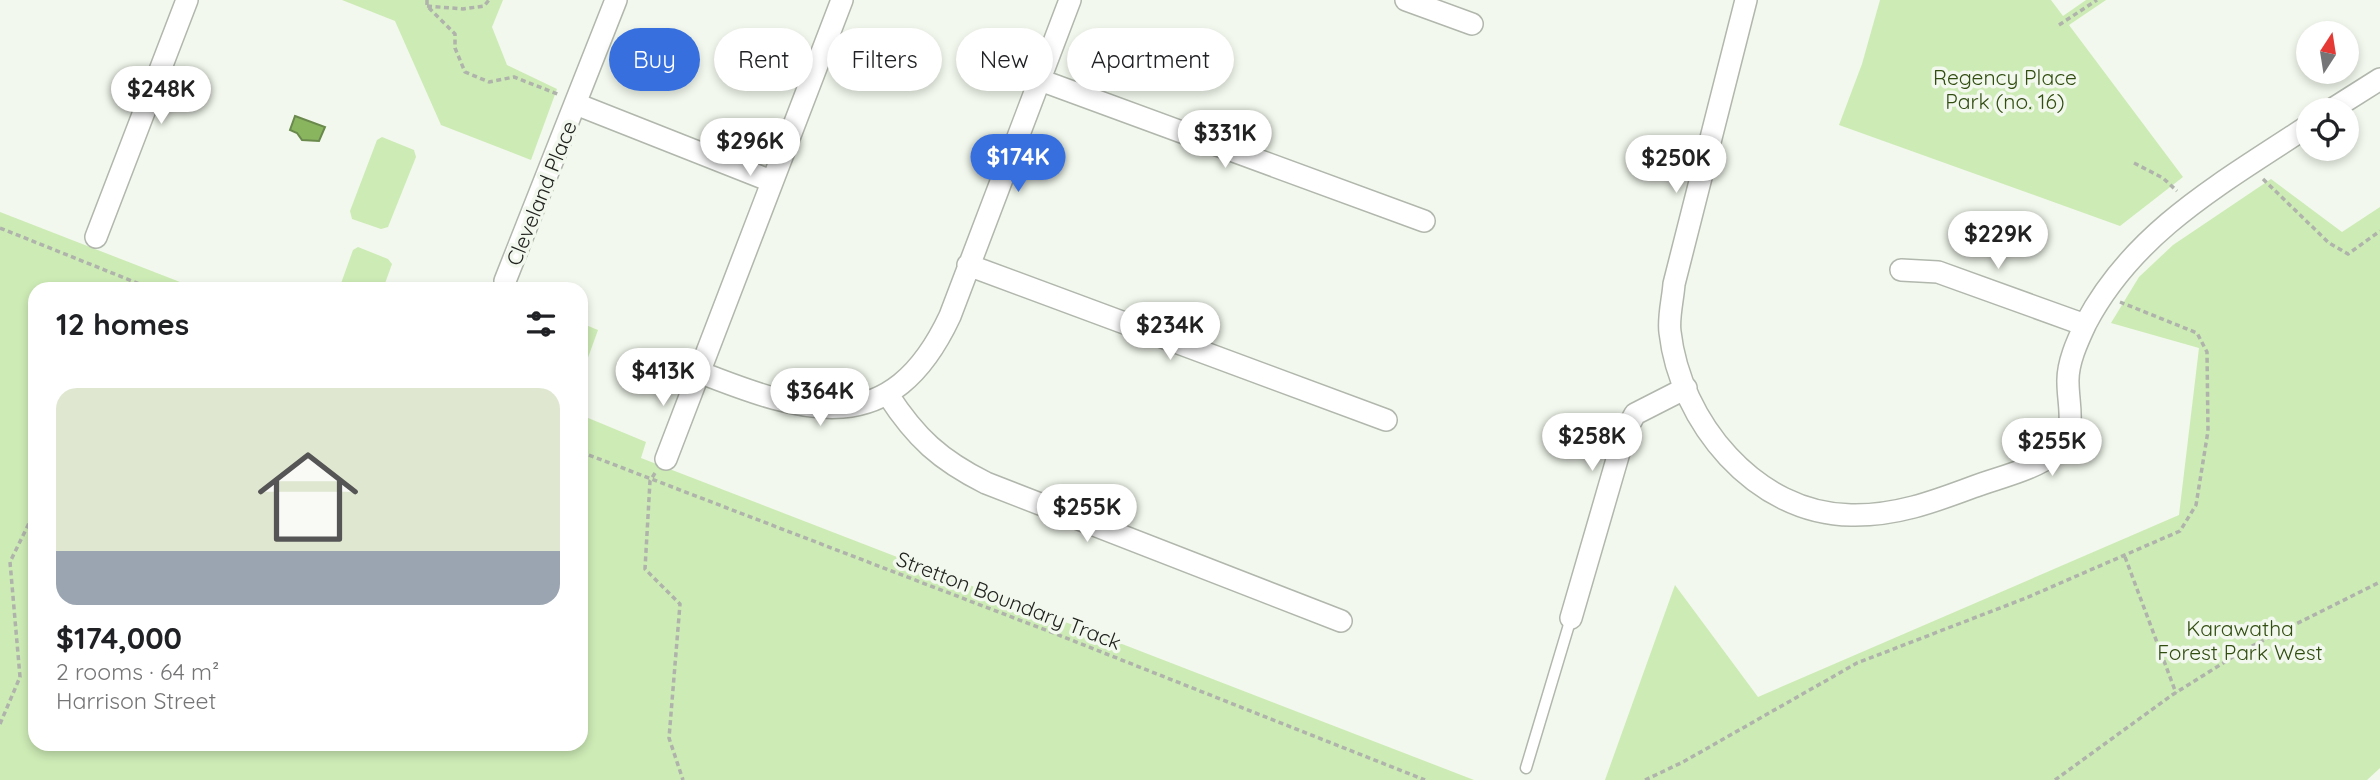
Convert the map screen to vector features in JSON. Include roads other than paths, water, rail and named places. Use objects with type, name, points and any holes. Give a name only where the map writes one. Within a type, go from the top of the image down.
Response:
[{"type":"street","points":[[96,237],[187,0]]},
{"type":"street","name":"Cleveland Place","points":[[505,281],[616,0]]},
{"type":"street","points":[[666,459],[842,0]]},
{"type":"street","points":[[1053,45],[1070,0]]},
{"type":"street","points":[[1406,0],[1472,24]]},
{"type":"street","points":[[1746,0],[1674,284],[1670,329],[1686,388],[1722,453],[1779,496],[1848,516],[1885,514],[1918,508],[2034,465],[2057,452],[2067,435],[2072,414],[2067,381],[2074,354],[2085,325],[2102,295],[2130,257],[2159,229],[2192,204],[2296,134]]},
{"type":"street","points":[[2350,98],[2380,79]]},
{"type":"street","points":[[1053,84],[1424,221]]},
{"type":"street","points":[[699,372],[800,406],[831,408],[859,405],[888,395],[913,373],[933,349],[950,316],[1035,91]]},
{"type":"street","name":"Cleveland Place","points":[[576,104],[771,181]]},
{"type":"street","points":[[968,265],[1386,420]]},
{"type":"street","points":[[1901,270],[1938,272],[2085,325]]},
{"type":"street","points":[[1571,618],[1625,432],[1635,414],[1686,388]]},
{"type":"street","points":[[888,395],[921,441],[943,459],[986,483],[1341,621]]},
{"type":"lane","points":[[1525,768],[1571,618]]},
{"type":"park label","name":"Regency Place Park (no. 16)","points":[[2005,89]]},
{"type":"park label","name":"Karawatha Forest Park West","points":[[2240,640]]}]
